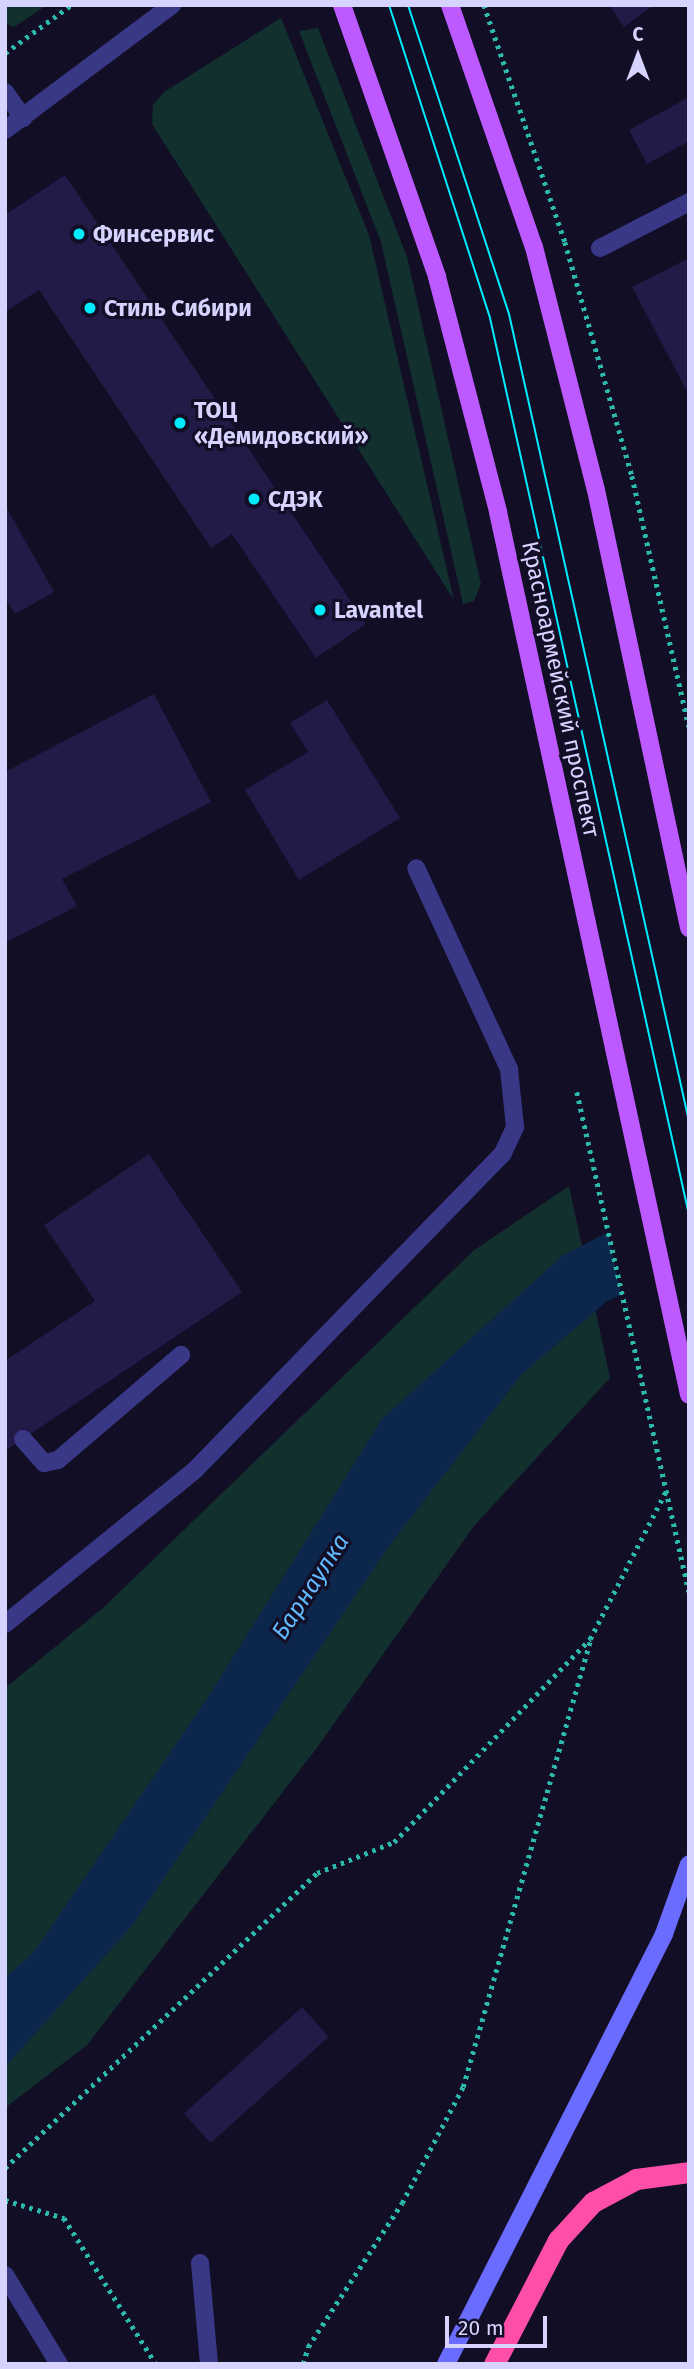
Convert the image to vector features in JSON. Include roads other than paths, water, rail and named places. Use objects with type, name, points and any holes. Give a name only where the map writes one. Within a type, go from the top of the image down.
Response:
[{"type":"highway","points":[[494,2364],[558,2240],[593,2202],[636,2179],[689,2172]]},
{"type":"main road","name":"Красноармейский проспект","points":[[342,5],[437,277],[498,512],[689,1395]]},
{"type":"main road","points":[[450,5],[541,274],[596,490],[689,928]]},
{"type":"main road","points":[[446,2364],[664,1934],[689,1864]]},
{"type":"street","points":[[5,130],[173,5]]},
{"type":"street","points":[[5,92],[23,118]]},
{"type":"street","points":[[600,248],[689,202]]},
{"type":"street","points":[[5,1624],[194,1471],[503,1153],[517,1102],[509,1069],[416,868]]},
{"type":"street","points":[[23,1439],[44,1463],[58,1460],[181,1355]]},
{"type":"street","points":[[200,2263],[209,2364]]},
{"type":"street","points":[[5,2275],[59,2364]]},
{"type":"water","name":"Барнаулка","points":[[689,1190],[689,1264],[606,1302],[522,1374],[389,1546],[131,1927],[5,2067],[5,1978],[34,1952],[208,1697],[382,1419],[562,1256]]},
{"type":"tram line","points":[[389,5],[490,318],[689,1215]]},
{"type":"tram line","points":[[408,5],[509,314],[689,1121]]},
{"type":"place","name":"Финсервис","points":[[79,234]]},
{"type":"place","name":"Стиль Сибири","points":[[90,308]]},
{"type":"place","name":"ТОЦ «Демидовский»","points":[[180,423]]},
{"type":"place","name":"СДЭК","points":[[254,499]]},
{"type":"place","name":"Lavantel","points":[[320,610]]}]
